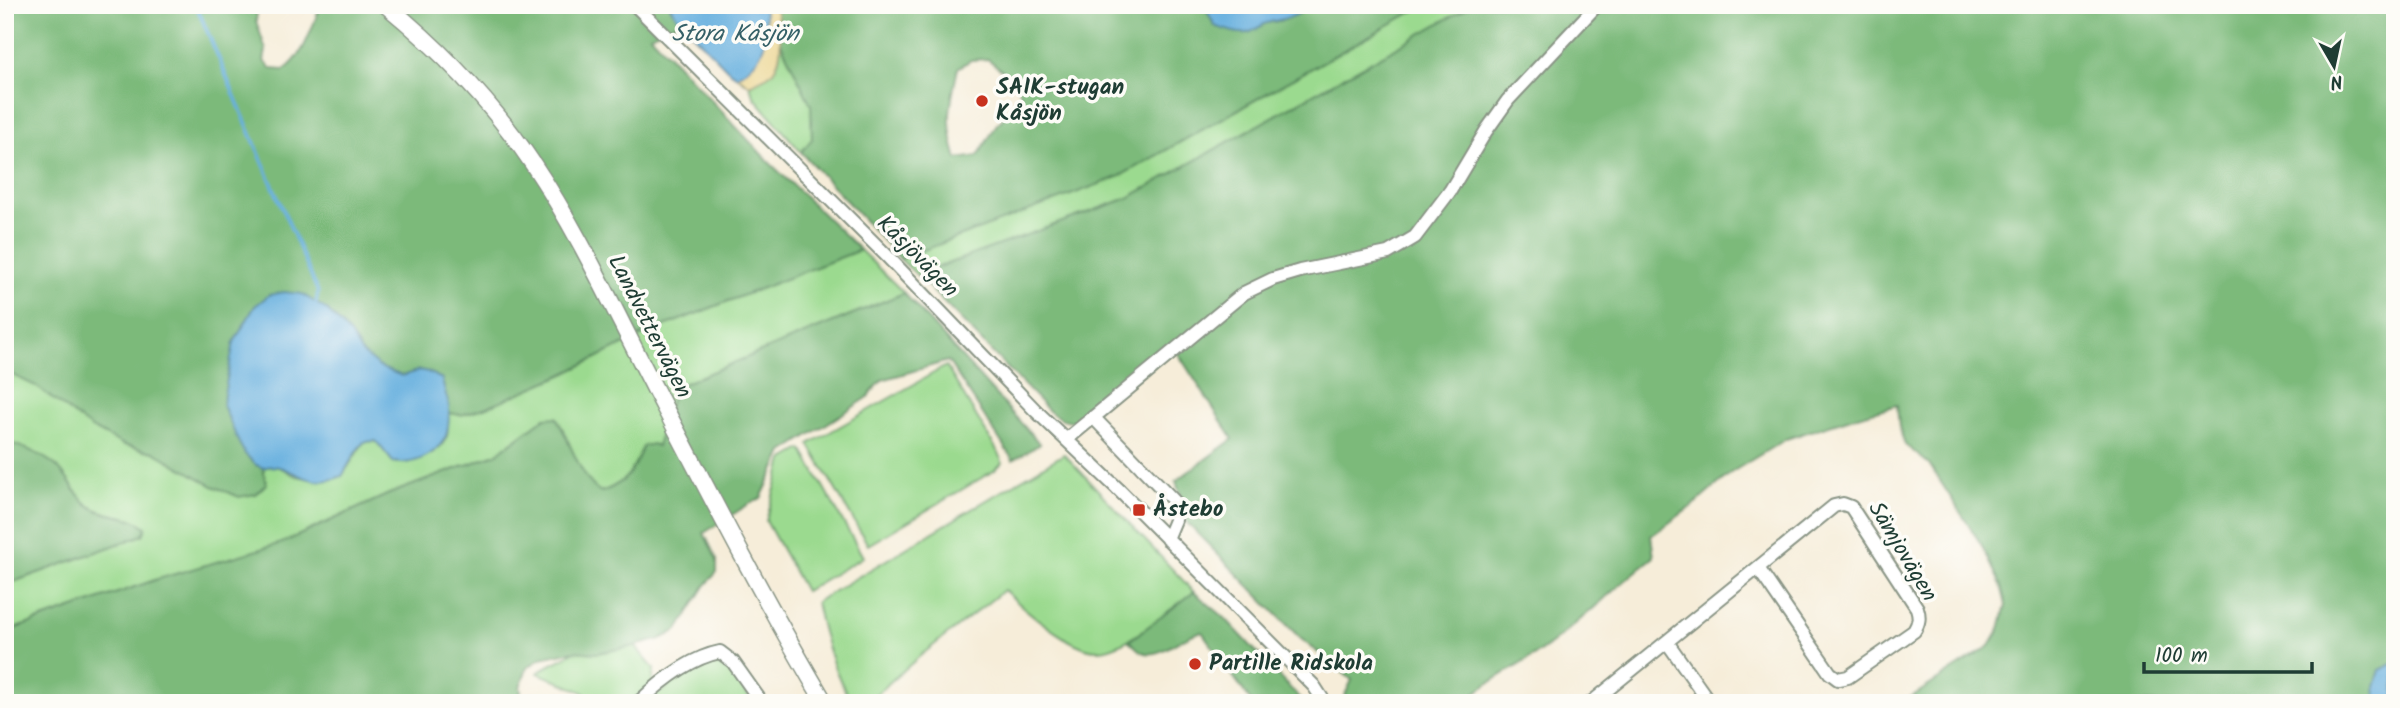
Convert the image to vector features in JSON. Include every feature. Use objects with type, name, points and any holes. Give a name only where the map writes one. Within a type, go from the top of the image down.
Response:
[{"type":"street","name":"Kåsjövägen","points":[[635,5],[886,255],[1036,411],[1314,686],[1325,703]]},
{"type":"street","points":[[1067,439],[1244,293],[1273,279],[1300,271],[1388,253],[1415,237],[1450,191],[1508,100],[1597,5]]},
{"type":"street","name":"Landvettervägen","points":[[395,8],[474,88],[526,155],[559,205],[720,513],[825,703]]},
{"type":"street","points":[[1093,417],[1174,501],[1175,520],[1167,539]]},
{"type":"street","name":"Sämjovägen","points":[[1591,703],[1834,506],[1848,505],[1917,608],[1918,625],[1914,631],[1847,677],[1838,679],[1830,673],[1758,568]]},
{"type":"street","points":[[1667,642],[1710,703]]},
{"type":"street","points":[[638,703],[684,667],[720,652],[733,662],[762,703]]},
{"type":"green space","points":[[5,5],[258,5],[256,21],[266,50],[264,61],[272,69],[284,70],[297,58],[309,35],[319,10],[313,5],[669,5],[680,21],[650,35],[768,161],[860,250],[649,332],[564,374],[487,407],[461,415],[449,413],[442,379],[420,370],[402,376],[379,367],[361,352],[350,334],[327,310],[255,306],[234,342],[223,405],[245,454],[263,468],[266,484],[256,494],[239,497],[213,486],[154,452],[124,445],[91,428],[36,386],[5,374]]},
{"type":"green space","points":[[775,5],[1204,5],[1215,26],[1248,33],[1266,23],[1284,20],[1302,12],[1306,5],[1424,5],[1118,177],[900,259],[801,152],[812,139],[811,105],[780,41]],"holes":[[[988,59],[1014,83],[1022,101],[997,124],[978,156],[957,159],[950,114],[958,68],[971,60]]]},
{"type":"green space","points":[[1424,5],[1472,5],[1128,198],[917,275],[900,259],[1118,177]]},
{"type":"green space","points":[[1472,5],[2395,5],[2395,663],[2380,670],[2375,687],[2377,703],[1902,703],[1990,646],[2000,629],[2006,605],[2001,585],[1981,544],[1929,464],[1905,445],[1899,427],[1897,405],[1786,439],[1732,472],[1695,504],[1651,536],[1654,557],[1553,642],[1463,703],[1341,703],[1352,680],[1300,638],[1188,524],[1176,481],[1233,439],[1175,349],[1083,419],[1066,420],[1051,413],[917,275],[1128,198]]},
{"type":"green space","points":[[780,41],[811,105],[812,140],[801,152],[755,98],[749,85],[773,69]]},
{"type":"green space","points":[[860,250],[904,293],[675,387],[657,447],[643,446],[628,475],[610,488],[601,492],[594,488],[582,471],[557,418],[545,418],[496,454],[389,494],[282,543],[158,579],[5,632],[5,585],[143,535],[146,528],[134,520],[95,509],[78,494],[55,465],[37,454],[5,441],[5,374],[36,386],[124,445],[154,452],[213,486],[256,494],[266,484],[263,468],[270,466],[280,467],[301,477],[342,476],[364,442],[376,441],[393,462],[408,462],[424,457],[444,442],[448,433],[449,413],[461,415],[487,407],[564,374],[649,332]]},
{"type":"green space","points":[[904,293],[1040,444],[1013,460],[948,361],[882,380],[867,398],[783,452],[761,498],[704,533],[717,560],[717,572],[705,586],[678,630],[661,639],[635,646],[597,653],[574,651],[541,658],[527,668],[520,687],[523,703],[5,703],[5,632],[158,579],[282,543],[389,494],[496,454],[545,418],[556,417],[582,471],[595,488],[602,492],[628,475],[643,446],[657,446],[675,387]]},
{"type":"green space","points":[[946,366],[1001,457],[1002,463],[995,470],[868,545],[809,444]]},
{"type":"green space","points":[[5,441],[49,461],[89,505],[101,512],[128,518],[146,527],[143,535],[5,585]]},
{"type":"green space","points":[[802,449],[863,557],[805,591],[766,521],[783,460]]},
{"type":"green space","points":[[1064,454],[1194,592],[1135,636],[1098,650],[1075,644],[1062,636],[1004,590],[920,656],[866,703],[852,703],[830,654],[816,602]]},
{"type":"green space","points":[[1194,592],[1224,617],[1304,703],[1252,703],[1202,632],[1150,653],[1140,651],[1129,641]]},
{"type":"green space","points":[[635,646],[654,669],[652,685],[632,703],[593,703],[583,692],[538,673],[574,651],[597,653]]},
{"type":"green space","points":[[716,663],[732,671],[753,703],[658,703],[655,696],[676,680]]},
{"type":"sand","points":[[764,5],[775,5],[780,32],[780,52],[775,69],[749,85],[737,76],[756,61],[766,27]]},
{"type":"water","name":"Stora Kåsjön","points":[[669,5],[764,5],[764,46],[755,62],[737,76],[680,21]]},
{"type":"water","points":[[1204,5],[1306,5],[1294,16],[1243,33],[1215,26]]},
{"type":"water","points":[[284,292],[302,294],[327,310],[350,334],[361,352],[379,367],[402,376],[420,370],[442,379],[449,407],[449,421],[445,438],[435,450],[415,461],[400,463],[393,462],[376,441],[364,442],[342,476],[316,481],[281,467],[263,468],[245,454],[223,405],[234,342],[255,306],[269,295]]},
{"type":"water","points":[[2395,663],[2395,703],[2377,703],[2375,687],[2380,670]]},
{"type":"waterway","points":[[196,5],[318,292],[316,303]]},
{"type":"place","name":"SAIK-stugan Kåsjön","points":[[982,101]]},
{"type":"place","name":"Åstebo","points":[[1139,510]]},
{"type":"place","name":"Partille Ridskola","points":[[1195,664]]}]
